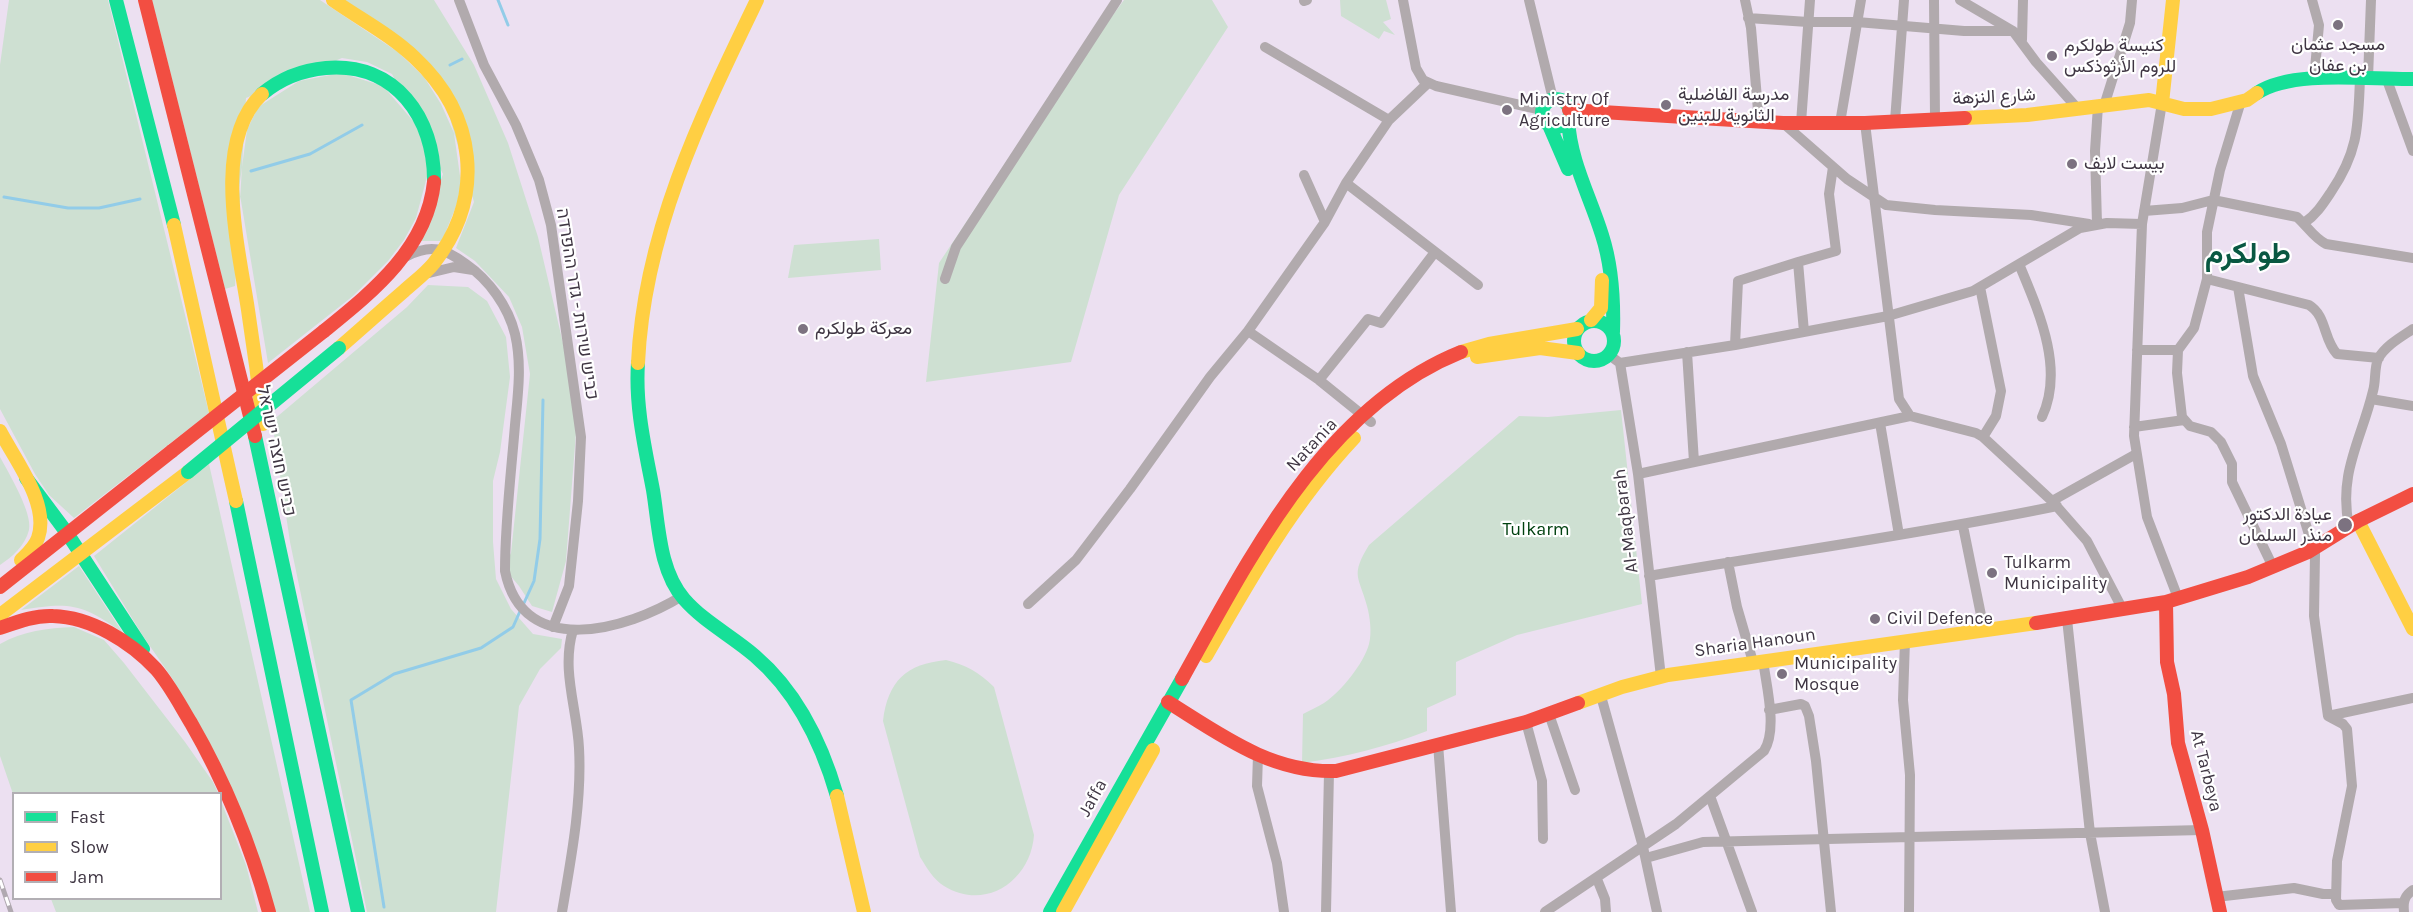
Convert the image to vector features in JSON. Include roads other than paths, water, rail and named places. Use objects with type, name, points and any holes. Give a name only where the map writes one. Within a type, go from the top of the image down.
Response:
[{"type":"main road","points":[[116,0],[156,145],[255,590],[321,912]]},
{"type":"main road","name":"כביש חוצה ישראל","points":[[145,0],[245,392],[358,912]]},
{"type":"main road","points":[[0,615],[188,472],[339,348],[418,279],[444,249],[464,206],[468,183],[467,157],[461,130],[452,110],[429,73],[403,46],[333,0]]},
{"type":"main road","points":[[756,0],[692,137],[647,273],[639,332],[638,401],[670,573],[682,596],[762,662],[786,688],[810,724],[822,747],[833,780],[864,912]]},
{"type":"main road","points":[[2162,103],[2173,0]]},
{"type":"main road","points":[[0,586],[67,534],[172,451],[324,331],[366,296],[396,266],[416,236],[424,218],[435,173],[430,144],[415,111],[405,96],[387,81],[365,69],[341,66],[320,68],[296,74],[271,86],[256,99],[246,112],[234,163],[232,204],[254,343],[276,537]]},
{"type":"main road","name":"شارع النزهة","points":[[1568,114],[1783,123],[1865,123],[2027,115],[2101,106],[2129,100],[2149,100],[2184,108],[2211,109],[2241,101],[2262,90],[2283,83],[2343,76],[2387,80],[2413,79]]},
{"type":"main road","points":[[1553,99],[1562,100],[1568,114],[1569,144],[1608,256],[1614,301],[1614,359],[1587,360],[1578,353],[1574,344],[1577,329],[1592,320],[1603,301],[1599,259],[1585,213],[1549,125],[1543,118],[1542,110],[1546,103],[1553,99]]},
{"type":"main road","points":[[1549,125],[1562,125],[1568,114]]},
{"type":"main road","points":[[1592,320],[1604,323],[1613,332]]},
{"type":"main road","name":"Natania","points":[[1172,705],[1286,520],[1319,477],[1400,385],[1423,369],[1452,356],[1496,343],[1548,336],[1577,329]]},
{"type":"main road","name":"Natania","points":[[1368,419],[1419,381],[1461,361],[1538,347],[1561,348],[1578,353]]},
{"type":"main road","points":[[0,431],[26,478],[67,534],[202,740],[243,826],[259,872],[269,912]]},
{"type":"main road","points":[[0,580],[27,553],[39,537],[40,516],[26,478]]},
{"type":"main road","name":"Sharia Hanoun","points":[[1172,705],[1258,755],[1294,769],[1329,772],[1526,722],[1627,685],[1661,677],[1905,640],[2067,619],[2172,600],[2248,578],[2313,549],[2353,524],[2413,494]]},
{"type":"main road","points":[[2353,524],[2413,629]]},
{"type":"main road","name":"At Tarbeya","points":[[2172,600],[2167,662],[2174,694],[2178,743],[2202,830],[2220,912]]},
{"type":"main road","points":[[0,628],[25,619],[57,616],[90,624],[127,643],[155,668]]},
{"type":"main road","name":"Jaffa","points":[[1050,912],[1172,705]]},
{"type":"main road","name":"Jaffa","points":[[1063,912],[1172,705]]},
{"type":"street","name":"כביש שירות - גדר ההפרדה","points":[[459,0],[484,65],[516,125],[539,180],[551,225],[581,437],[578,501],[569,586],[553,627]]},
{"type":"street","points":[[945,279],[956,247],[1117,0]]},
{"type":"street","points":[[1403,0],[1416,68],[1420,76],[1428,83],[1542,110]]},
{"type":"street","points":[[1529,0],[1553,99]]},
{"type":"street","points":[[1744,0],[1759,122]]},
{"type":"street","points":[[1801,123],[1810,0]]},
{"type":"street","points":[[1840,123],[1861,0]]},
{"type":"street","points":[[1895,121],[1904,0]]},
{"type":"street","points":[[1934,0],[1935,118]]},
{"type":"street","points":[[1960,0],[2013,31],[2022,40],[2036,62],[2078,109]]},
{"type":"street","points":[[2022,40],[2024,0]]},
{"type":"street","points":[[2095,224],[2095,151],[2101,106],[2130,23],[2132,0]]},
{"type":"street","points":[[2312,0],[2319,25],[2314,79]]},
{"type":"street","points":[[2308,220],[2346,171],[2354,150],[2364,78],[2371,0]]},
{"type":"street","points":[[1964,31],[1985,15]]},
{"type":"street","points":[[1748,18],[1857,22],[1964,31],[2013,31]]},
{"type":"street","points":[[1265,47],[1389,120]]},
{"type":"street","points":[[2387,80],[2413,151]]},
{"type":"street","points":[[1028,604],[1077,560],[1210,377],[1248,331],[1325,222],[1346,183],[1389,120],[1428,83]]},
{"type":"street","points":[[2241,101],[2213,200],[2207,232],[2207,279],[2194,328],[2178,350],[2177,373],[2184,420],[2190,426],[2211,432],[2221,442],[2232,464],[2232,482],[2272,567]]},
{"type":"street","points":[[2162,103],[2142,224],[2134,427],[2136,454],[2147,517],[2172,600]]},
{"type":"street","points":[[1783,123],[1833,167],[1886,205],[1935,210],[2031,214],[2095,224],[2142,224]]},
{"type":"street","points":[[1865,123],[1899,399],[1910,417]]},
{"type":"street","points":[[1734,345],[1738,281],[1836,251],[1829,194],[1833,167]]},
{"type":"street","points":[[1304,175],[1325,222]]},
{"type":"street","points":[[1346,183],[1478,285]]},
{"type":"street","points":[[2144,211],[2182,208],[2213,200],[2308,220]]},
{"type":"street","points":[[2308,220],[2312,233],[2326,244],[2413,258]]},
{"type":"street","points":[[1614,359],[1734,345],[1888,316],[1973,291],[2080,228],[2095,224]]},
{"type":"street","points":[[396,266],[416,252],[444,249],[476,271],[488,283],[505,308],[514,331],[519,350],[520,370],[505,572],[508,590],[527,614],[553,627],[573,630],[605,627],[641,616],[682,596]]},
{"type":"street","points":[[1319,380],[1368,319],[1381,323],[1435,252]]},
{"type":"street","points":[[1798,262],[1804,332]]},
{"type":"street","points":[[2019,264],[2037,308],[2052,374],[2049,403],[2042,417]]},
{"type":"street","points":[[418,279],[429,273],[454,267],[476,271]]},
{"type":"street","points":[[2207,279],[2309,305],[2321,316],[2330,346],[2337,354],[2379,358]]},
{"type":"street","points":[[1980,287],[2001,391],[1996,416],[1983,437]]},
{"type":"street","points":[[2238,287],[2253,376],[2281,444],[2313,549],[2316,565],[2314,616],[2328,716]]},
{"type":"street","points":[[2353,524],[2345,506],[2345,486],[2373,403],[2379,358],[2386,348],[2413,329]]},
{"type":"street","points":[[1248,331],[1319,380],[1368,419]]},
{"type":"street","points":[[2137,350],[2178,350]]},
{"type":"street","points":[[1687,352],[1694,462]]},
{"type":"street","name":"Al-Maqbarah","points":[[1614,359],[1638,474],[1661,677]]},
{"type":"street","points":[[2373,403],[2413,406]]},
{"type":"street","points":[[1638,474],[1910,417],[1966,430],[1983,437],[2055,504],[2087,541],[2123,610]]},
{"type":"street","points":[[2134,427],[2184,420]]},
{"type":"street","points":[[1880,423],[1899,535]]},
{"type":"street","points":[[1649,576],[1964,526],[2055,504],[2136,454]]},
{"type":"street","points":[[1964,526],[1984,630]]},
{"type":"street","points":[[1545,912],[1597,879],[1645,853],[1764,751],[1771,733],[1769,710],[1758,661],[1737,607],[1728,562]]},
{"type":"street","points":[[2067,619],[2090,833],[2105,912]]},
{"type":"street","points":[[562,912],[577,804],[579,748],[567,650],[573,630]]},
{"type":"street","points":[[1905,640],[1904,700],[1910,775],[1909,912]]},
{"type":"street","points":[[1601,696],[1645,853],[1658,912]]},
{"type":"street","points":[[2328,716],[2413,698]]},
{"type":"street","points":[[1769,710],[1798,704],[1805,706],[1807,710],[1816,761],[1831,912]]},
{"type":"street","points":[[1549,714],[1575,790]]},
{"type":"street","points":[[2328,716],[2343,724],[2347,729],[2352,786],[2337,861],[2335,894],[2339,904],[2404,907],[2406,896],[2413,890]]},
{"type":"street","points":[[1526,722],[1542,781],[1543,839]]},
{"type":"street","points":[[1438,744],[1450,912]]},
{"type":"street","points":[[1258,755],[1257,786],[1277,863],[1284,912]]},
{"type":"street","points":[[1326,912],[1329,772]]},
{"type":"street","points":[[1710,796],[1752,912]]},
{"type":"street","points":[[1645,853],[1696,843],[1727,841],[2202,830]]},
{"type":"street","points":[[1597,879],[1605,899],[1606,912]]},
{"type":"street","points":[[2217,897],[2294,888],[2335,894]]},
{"type":"waterway","points":[[498,0],[508,25]]},
{"type":"waterway","points":[[450,65],[462,59]]},
{"type":"waterway","points":[[251,171],[310,154],[362,125]]},
{"type":"waterway","points":[[4,197],[68,208],[99,208],[140,199]]},
{"type":"waterway","points":[[524,603],[534,581],[540,539],[543,400]]},
{"type":"waterway","points":[[384,907],[351,700],[394,674],[481,648],[513,627],[521,609]]},
{"type":"railway","points":[[0,880],[11,912]]},
{"type":"place","name":"مسجد عثمان بن عفان","points":[[2338,25]]},
{"type":"place","name":"كنيسة طولكرم للروم الأرثوذكس","points":[[2052,56]]},
{"type":"place","name":"مدرسة الفاضلية الثانوية للبنين","points":[[1666,105]]},
{"type":"place","name":"Ministry Of Agriculture","points":[[1507,110]]},
{"type":"place","name":"بيست لايف","points":[[2072,164]]},
{"type":"place","name":"معركة طولكرم","points":[[803,329]]},
{"type":"place","name":"عيادة الدكتور منذر السلمان","points":[[2345,525]]},
{"type":"place","name":"Tulkarm Municipality","points":[[1992,573]]},
{"type":"place","name":"Civil Defence","points":[[1875,619]]},
{"type":"place","name":"Municipality Mosque","points":[[1782,674]]},
{"type":"district","name":"طولكرم","points":[[2248,254]]},
{"type":"park label","name":"Tulkarm","points":[[1536,530]]}]
